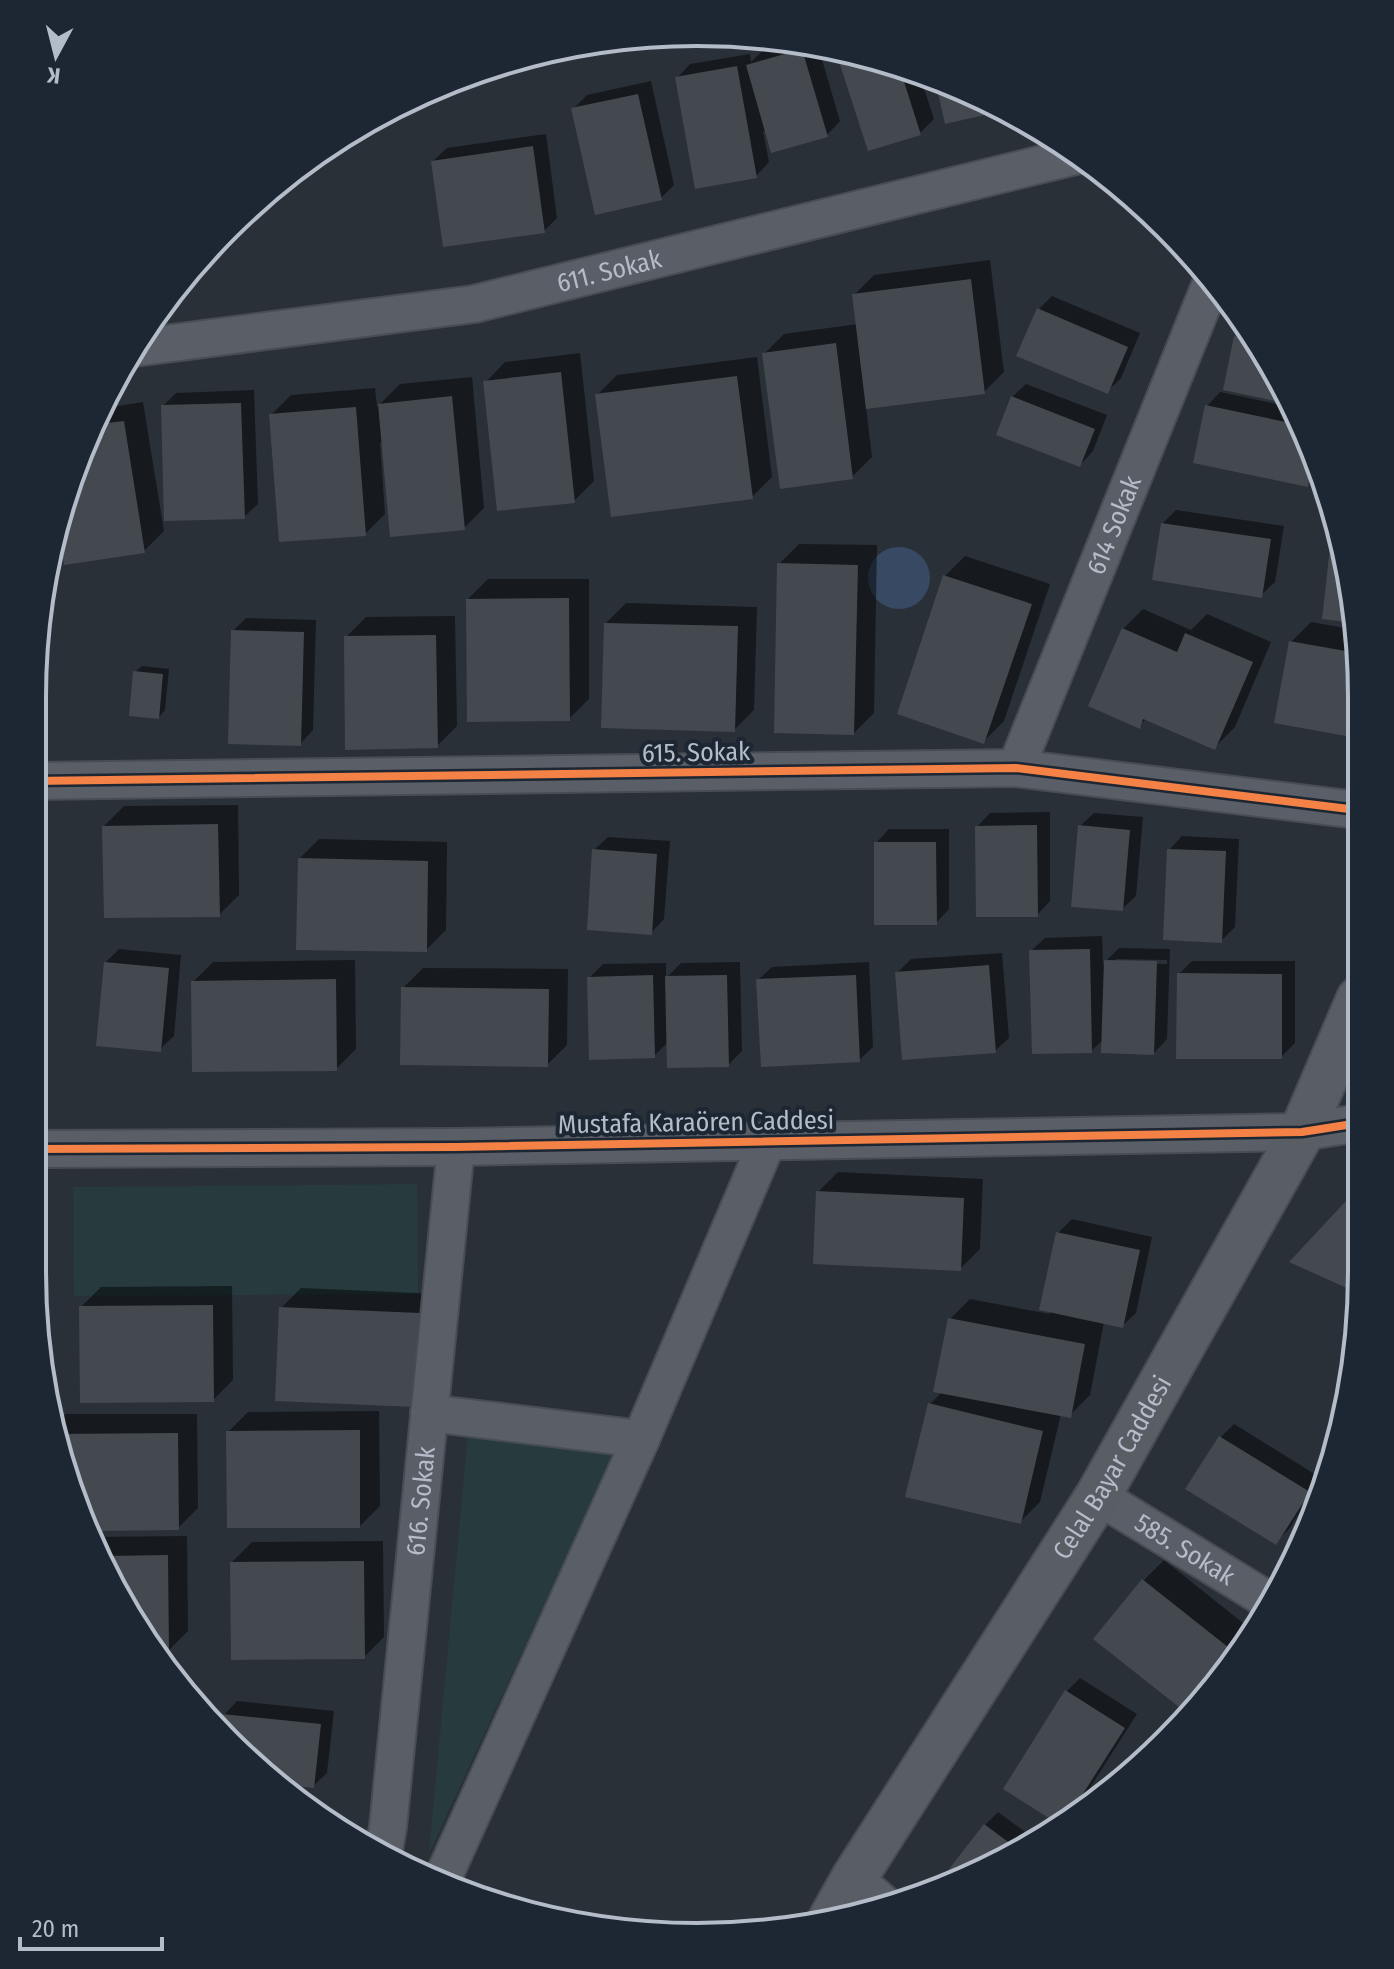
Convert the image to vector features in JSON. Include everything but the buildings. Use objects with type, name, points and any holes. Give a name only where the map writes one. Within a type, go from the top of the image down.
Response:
[{"type":"street","name":"611. Sokak","points":[[149,346],[474,304],[1063,159]]},
{"type":"street","name":"614 Sokak","points":[[1016,768],[1207,294]]},
{"type":"street","name":"615. Sokak","points":[[46,781],[1016,768],[1348,809]]},
{"type":"street","name":"Celal Bayar Caddesi","points":[[851,1904],[869,1891],[1098,1496],[1302,1132],[1348,1025]]},
{"type":"street","name":"Mustafa Karaören Caddesi","points":[[46,1149],[456,1147],[1302,1132],[1348,1125]]},
{"type":"street","points":[[446,1872],[641,1439],[768,1140]]},
{"type":"street","name":"616. Sokak","points":[[385,1843],[456,1147]]},
{"type":"street","points":[[429,1413],[641,1439]]},
{"type":"street","name":"585. Sokak","points":[[1098,1496],[1262,1596]]},
{"type":"green space","points":[[417,1184],[418,1294],[74,1296],[73,1187]]},
{"type":"green space","points":[[468,1433],[614,1454],[429,1853]]},
{"type":"water","points":[[899,547],[921,556],[930,578],[921,600],[899,609],[877,600],[868,578],[877,556]]},
{"type":"cycle path","points":[[46,781],[1016,768],[1348,809]]},
{"type":"cycle path","points":[[46,1149],[456,1147],[1302,1132],[1348,1125]]}]
